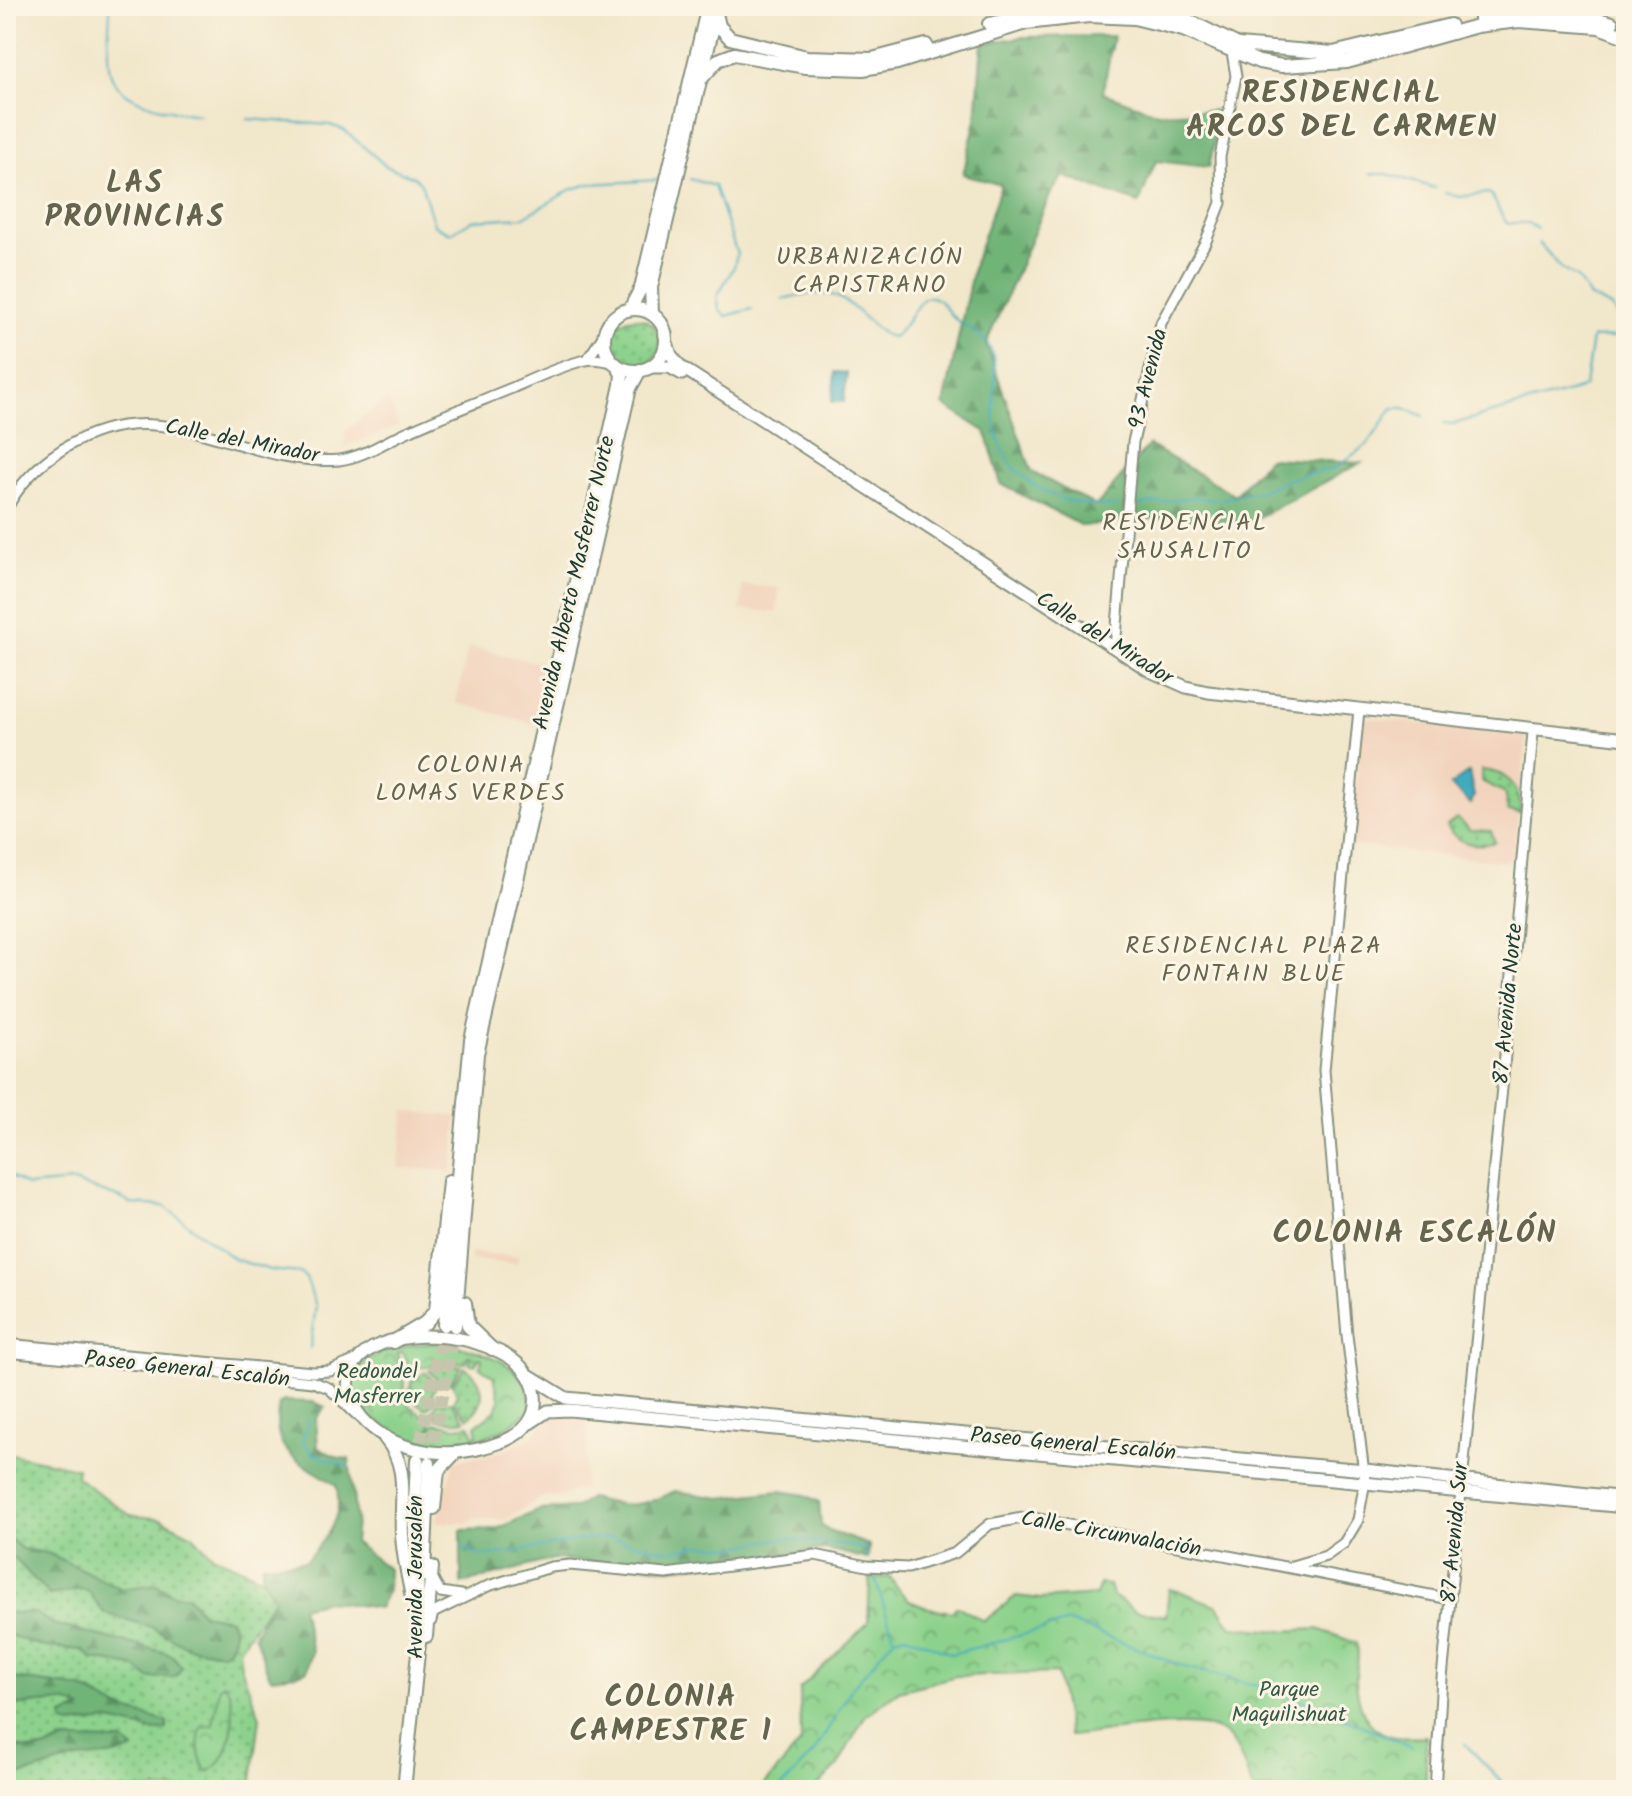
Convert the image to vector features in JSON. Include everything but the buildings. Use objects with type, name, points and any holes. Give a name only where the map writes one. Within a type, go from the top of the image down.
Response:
[{"type":"main road","points":[[714,8],[719,26],[730,38],[755,47],[829,59],[872,59],[1024,15],[1112,9],[1187,20],[1238,45],[1303,48],[1333,53],[1475,19],[1523,12],[1597,18],[1626,28]]},
{"type":"main road","points":[[652,314],[651,287],[701,79],[714,8]]},
{"type":"main road","points":[[630,309],[652,314],[662,326],[665,336],[663,352],[644,368],[616,363],[605,348],[604,335],[613,318],[630,309],[641,288],[714,8]]},
{"type":"main road","points":[[701,79],[718,60],[738,53],[805,67],[863,69],[897,63],[1003,29],[1089,16],[1125,16],[1152,22],[1183,30],[1259,62],[1295,66],[1354,61],[1477,26],[1519,21],[1599,27],[1626,37]]},
{"type":"main road","points":[[1295,66],[1290,60],[1291,52],[1303,48]]},
{"type":"main road","name":"Calle del Mirador","points":[[665,336],[671,355],[681,367],[1150,671],[1186,687],[1359,712],[1626,742]]},
{"type":"main road","name":"Avenida Alberto Masferrer Norte","points":[[616,363],[622,374],[621,385],[471,1040],[450,1326],[480,1037],[630,388],[644,368]]},
{"type":"main road","name":"Calle del Mirador","points":[[644,368],[678,371],[1162,683],[1196,695],[1626,742]]},
{"type":"main road","points":[[419,1627],[403,1557],[403,1472],[396,1450],[356,1414],[348,1383],[359,1359],[425,1323],[436,1310],[449,1181]]},
{"type":"main road","points":[[385,1438],[428,1453],[455,1453],[492,1446],[512,1438],[530,1423],[536,1404],[527,1374],[492,1349],[465,1318],[472,1204],[472,1193],[466,1184]]},
{"type":"main road","points":[[393,1342],[420,1337],[454,1338],[492,1349]]},
{"type":"main road","name":"Paseo General Escalón","points":[[527,1374],[566,1398],[1365,1475],[1626,1507]]},
{"type":"main road","name":"Paseo General Escalón","points":[[530,1423],[548,1411],[569,1410],[1365,1475]]},
{"type":"main road","points":[[425,1639],[432,1569],[435,1478],[442,1463],[455,1453]]},
{"type":"main road","name":"Avenida Jerusalén","points":[[404,1790],[419,1627],[415,1505],[423,1461],[425,1639],[411,1790]]},
{"type":"main road","name":"Paseo General Escalón","points":[[1461,1486],[1626,1498]]},
{"type":"street","name":"93 Avenida","points":[[1115,648],[1133,442],[1161,323],[1206,241],[1221,203],[1220,157],[1236,76],[1232,52]]},
{"type":"street","points":[[1236,76],[1259,62]]},
{"type":"street","points":[[587,360],[604,335]]},
{"type":"street","name":"Calle del Mirador","points":[[6,510],[30,475],[53,455],[82,436],[98,431],[147,425],[177,426],[305,458],[349,458],[587,360],[616,363]]},
{"type":"street","points":[[1342,1577],[1332,1564],[1358,1520],[1365,1475],[1352,1382],[1324,1070],[1359,712]]},
{"type":"street","name":"87 Avenida Norte","points":[[1481,1276],[1503,1078],[1533,732]]},
{"type":"street","name":"87 Avenida Sur","points":[[1435,1790],[1481,1276]]},
{"type":"street","name":"Paseo General Escalón","points":[[6,1344],[313,1372],[330,1371],[359,1359]]},
{"type":"street","name":"Paseo General Escalón","points":[[6,1352],[313,1382],[329,1388],[356,1414]]},
{"type":"street","name":"Calle Circunvalación","points":[[425,1639],[433,1613],[524,1574],[570,1565],[666,1574],[815,1555],[867,1566],[908,1568],[955,1553],[990,1524],[1028,1517],[1450,1599]]},
{"type":"street","points":[[1284,1567],[1314,1561],[1339,1548]]},
{"type":"street","points":[[432,1569],[434,1585],[440,1592],[452,1596],[469,1595]]},
{"type":"shaded area","points":[[388,398],[399,426],[345,447],[345,431]]},
{"type":"shaded area","points":[[742,585],[779,588],[777,612],[741,610]]},
{"type":"shaded area","points":[[468,647],[547,665],[536,724],[456,703]]},
{"type":"shaded area","points":[[1363,717],[1527,736],[1513,859],[1506,862],[1350,845]]},
{"type":"shaded area","points":[[405,1111],[457,1116],[452,1171],[398,1168]]},
{"type":"shaded area","points":[[471,1253],[518,1256],[517,1264],[471,1260]]},
{"type":"shaded area","points":[[551,1415],[589,1420],[584,1488],[557,1497],[542,1497],[506,1520],[475,1518],[469,1523],[436,1522],[454,1461],[505,1451],[531,1438]]},
{"type":"green space","points":[[1113,36],[1103,93],[1158,113],[1221,110],[1209,167],[1156,161],[1139,203],[1063,176],[1050,195],[986,344],[1032,472],[1096,506],[1149,445],[1235,495],[1268,458],[1361,463],[1249,522],[1157,518],[1082,526],[1001,484],[986,432],[944,405],[974,263],[1001,185],[963,174],[976,119],[982,43],[1023,37]]},
{"type":"green space","points":[[636,318],[653,325],[660,342],[653,359],[636,366],[619,359],[612,342],[619,325]]},
{"type":"green space","points":[[1481,770],[1498,773],[1511,782],[1519,795],[1520,813],[1508,811],[1504,792],[1481,781]]},
{"type":"green space","points":[[1457,818],[1470,830],[1491,831],[1495,842],[1480,845],[1461,841],[1447,826]]},
{"type":"green space","name":"Redondel Masferrer","points":[[435,1343],[483,1353],[512,1368],[529,1393],[530,1409],[498,1432],[479,1439],[440,1443],[401,1434],[364,1411],[356,1400],[352,1385],[355,1373],[364,1363],[392,1349]],"holes":[[[402,1352],[409,1366],[466,1363],[468,1356],[471,1357],[469,1364],[476,1365],[478,1358],[482,1359],[480,1367],[494,1377],[500,1401],[495,1411],[476,1425],[478,1435],[474,1435],[470,1425],[456,1427],[435,1423],[430,1428],[431,1421],[408,1404],[398,1353]]]},
{"type":"green space","points":[[440,1366],[461,1366],[451,1383],[439,1382],[429,1371]]},
{"type":"green space","points":[[464,1367],[477,1378],[482,1392],[479,1406],[468,1418],[453,1401],[457,1394],[453,1384]]},
{"type":"green space","points":[[425,1372],[436,1385],[432,1394],[435,1400],[427,1409],[416,1402],[411,1391],[411,1382]]},
{"type":"green space","points":[[284,1401],[314,1402],[325,1407],[316,1419],[318,1448],[339,1458],[349,1459],[356,1520],[354,1542],[388,1569],[387,1592],[379,1608],[326,1601],[301,1607],[312,1651],[307,1670],[296,1675],[271,1678],[254,1635],[274,1598],[262,1578],[262,1564],[305,1561],[332,1526],[338,1507],[336,1485],[300,1462],[283,1445],[277,1421],[279,1404]]},
{"type":"green space","points":[[438,1402],[451,1402],[465,1420],[447,1421],[435,1416],[431,1413]]},
{"type":"green space","points":[[6,1453],[77,1468],[76,1477],[130,1515],[161,1519],[193,1535],[212,1555],[262,1578],[275,1576],[283,1585],[239,1649],[241,1667],[260,1717],[251,1790],[6,1790]]},
{"type":"green space","points":[[675,1491],[721,1498],[780,1491],[805,1495],[819,1502],[821,1525],[829,1531],[869,1545],[868,1559],[826,1549],[670,1568],[554,1559],[461,1584],[461,1530],[496,1529],[540,1510],[575,1508],[590,1498],[634,1504]]},
{"type":"green space","points":[[6,1535],[22,1549],[48,1553],[122,1589],[156,1584],[173,1594],[186,1595],[203,1614],[230,1619],[234,1634],[232,1643],[222,1653],[187,1647],[151,1627],[104,1613],[89,1592],[83,1589],[49,1595],[14,1558],[6,1557]]},
{"type":"green space","name":"Parque Maquilishuat","points":[[890,1577],[902,1594],[915,1604],[952,1612],[957,1606],[984,1621],[1016,1596],[1041,1599],[1096,1595],[1100,1584],[1109,1585],[1112,1595],[1135,1611],[1166,1616],[1169,1589],[1217,1605],[1232,1627],[1280,1631],[1318,1629],[1356,1643],[1358,1696],[1368,1720],[1385,1734],[1410,1738],[1426,1736],[1426,1790],[1253,1790],[1239,1753],[1230,1739],[1213,1728],[1195,1725],[1150,1726],[1069,1736],[1057,1673],[956,1676],[899,1691],[865,1716],[837,1767],[813,1790],[760,1790],[801,1743],[800,1689],[868,1623],[870,1578]]},
{"type":"green space","points":[[6,1613],[35,1613],[53,1624],[160,1651],[173,1656],[182,1667],[175,1677],[149,1678],[133,1666],[93,1659],[82,1650],[44,1647],[6,1634]]},
{"type":"green space","points":[[6,1677],[82,1688],[119,1708],[167,1722],[167,1729],[154,1731],[110,1721],[70,1725],[64,1723],[63,1716],[81,1709],[64,1702],[6,1705]]},
{"type":"green space","points":[[224,1683],[232,1704],[232,1731],[223,1757],[207,1772],[200,1755],[201,1727],[213,1725],[219,1687]]},
{"type":"green space","points":[[65,1740],[122,1741],[134,1749],[6,1777],[6,1743],[36,1750]]},
{"type":"water","points":[[835,372],[847,373],[844,402],[832,402]]},
{"type":"water","points":[[1469,772],[1474,796],[1471,804],[1450,785]]},
{"type":"waterway","points":[[110,6],[108,59],[117,85],[137,100],[150,105],[200,115]]},
{"type":"waterway","points":[[248,119],[330,125],[344,130],[386,166],[421,183],[434,225],[451,233],[473,220],[524,217],[570,190],[589,184],[658,180]]},
{"type":"waterway","points":[[1370,174],[1387,174],[1435,188]]},
{"type":"waterway","points":[[690,179],[714,186],[737,254],[734,267],[717,296],[719,310],[726,316],[752,309]]},
{"type":"waterway","points":[[1445,193],[1460,197],[1489,193],[1508,223],[1528,223],[1537,229]]},
{"type":"waterway","points":[[1539,243],[1563,270],[1577,278],[1589,296],[1612,308],[1626,327]]},
{"type":"waterway","points":[[783,299],[819,293],[840,298],[885,335],[893,337],[924,299],[936,298],[955,319],[989,346],[994,361],[994,414],[998,437],[1019,473],[1054,496],[1095,506],[1117,506]]},
{"type":"waterway","points":[[1443,423],[1453,424],[1580,389],[1585,386],[1592,338],[1626,337]]},
{"type":"waterway","points":[[1134,506],[1195,497],[1217,500],[1261,491],[1292,478],[1335,468],[1368,444],[1393,408],[1404,408],[1424,416]]},
{"type":"waterway","points":[[6,1173],[27,1186],[73,1182],[131,1204],[164,1206],[234,1259],[270,1270],[300,1273],[306,1278],[316,1306],[310,1348]]},
{"type":"waterway","points":[[308,1419],[303,1442],[313,1454],[350,1467]]},
{"type":"waterway","points":[[462,1547],[480,1555],[496,1555],[591,1538],[612,1538],[670,1551],[702,1545],[735,1547],[784,1538],[865,1548],[868,1559]]},
{"type":"waterway","points":[[873,1573],[894,1637]]},
{"type":"waterway","points":[[779,1790],[815,1751],[852,1688],[894,1638],[906,1635],[952,1654],[1069,1622],[1185,1667],[1286,1693],[1412,1747]]},
{"type":"waterway","points":[[1465,1744],[1510,1790]]},
{"type":"tunnel","points":[[417,1459],[443,1328]]},
{"type":"tunnel","points":[[430,1459],[455,1328]]},
{"type":"district","name":"RESIDENCIAL ARCOS DEL CARMEN","points":[[1342,111]]},
{"type":"district","name":"LAS PROVINCIAS","points":[[135,201]]},
{"type":"district","name":"URBANIZACIÓN CAPISTRANO","points":[[870,271]]},
{"type":"district","name":"RESIDENCIAL SAUSALITO","points":[[1185,537]]},
{"type":"district","name":"COLONIA LOMAS VERDES","points":[[471,779]]},
{"type":"district","name":"RESIDENCIAL PLAZA FONTAIN BLUE","points":[[1254,960]]},
{"type":"district","name":"COLONIA ESCALÓN","points":[[1415,1234]]},
{"type":"district","name":"COLONIA CAMPESTRE 1","points":[[671,1715]]}]
